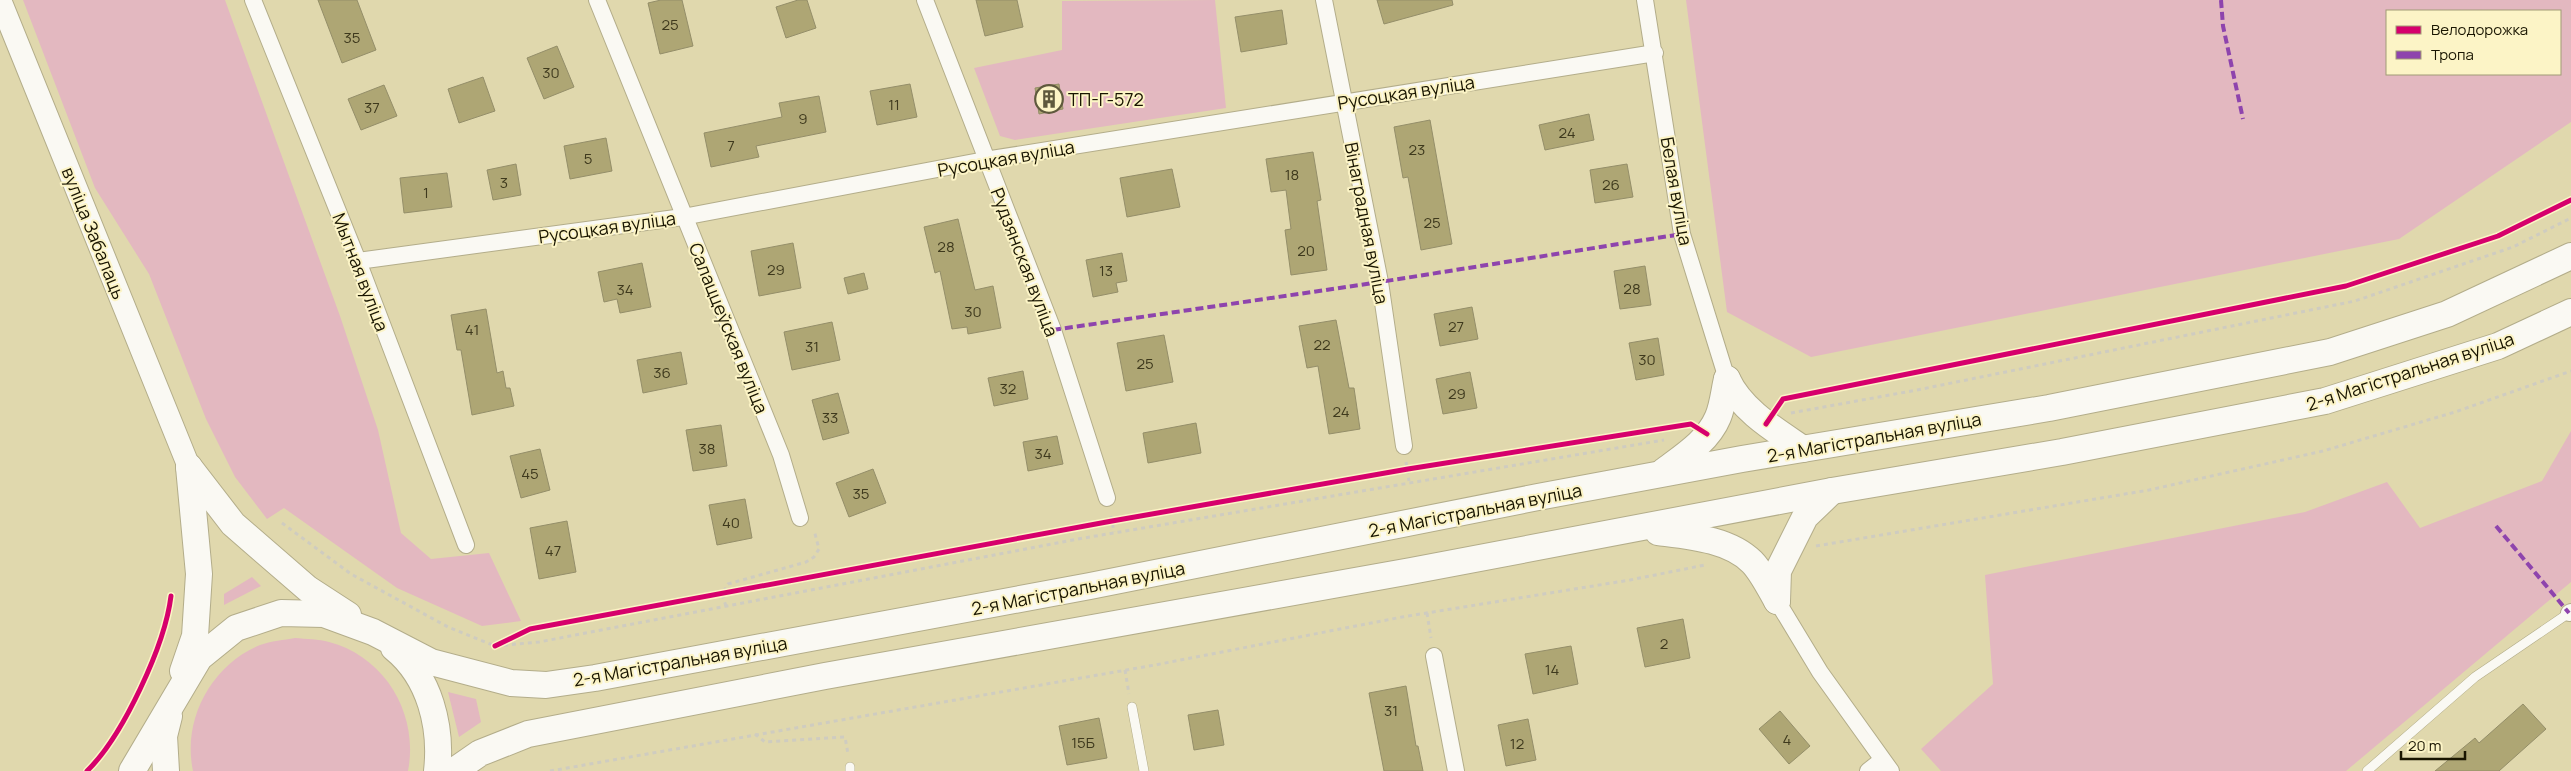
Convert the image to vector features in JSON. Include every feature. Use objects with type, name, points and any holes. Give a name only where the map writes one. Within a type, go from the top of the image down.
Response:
[{"type":"main road","name":"2-я Магістральная вуліца","points":[[373,632],[431,662],[511,683],[546,684],[595,678],[1080,588],[1658,475],[2049,408],[2330,352],[2447,314],[2571,256]]},
{"type":"main road","name":"2-я Магістральная вуліца","points":[[454,771],[480,753],[528,734],[825,676],[1089,630],[1636,529],[1832,490],[2062,452],[2325,401],[2498,346],[2571,312]]},
{"type":"main road","points":[[1727,379],[1733,392],[1766,424],[1803,449]]},
{"type":"main road","points":[[1658,475],[1689,453],[1707,434],[1719,416],[1727,379]]},
{"type":"main road","points":[[189,467],[233,524],[308,589],[373,632],[400,653],[421,681],[435,714],[440,748],[437,771]]},
{"type":"main road","points":[[166,771],[164,736],[174,698],[195,636],[199,574],[189,467]]},
{"type":"main road","points":[[1777,601],[1778,571],[1805,517],[1832,490]]},
{"type":"main road","points":[[1636,529],[1702,538],[1734,550],[1752,562],[1777,601]]},
{"type":"main road","points":[[132,771],[199,658],[236,628],[281,613],[324,614],[373,632]]},
{"type":"street","name":"вуліца Забалаць","points":[[0,0],[189,467]]},
{"type":"street","name":"Мытная вуліца","points":[[254,0],[358,262],[466,545]]},
{"type":"street","name":"Салаццеўская вуліца","points":[[597,0],[683,217],[781,455],[800,518]]},
{"type":"street","name":"Рудзянская вуліца","points":[[925,0],[1052,330],[1107,498]]},
{"type":"street","name":"Вінаградная вуліца","points":[[1324,0],[1380,282],[1404,446]]},
{"type":"street","name":"Белая вуліца","points":[[1646,0],[1682,234],[1727,379]]},
{"type":"street","name":"Русоцкая вуліца","points":[[358,262],[683,217],[985,160],[1655,53]]},
{"type":"street","points":[[1777,601],[1820,672],[1887,766],[1868,771]]},
{"type":"street","points":[[1434,656],[1456,771]]},
{"type":"lane","points":[[2367,771],[2475,677],[2570,612]]},
{"type":"lane","points":[[1132,707],[1144,771]]},
{"type":"path","points":[[1785,414],[1917,390],[2355,301],[2513,247],[2571,218]]},
{"type":"path","points":[[1812,546],[1822,546],[2149,490],[2313,453],[2455,412],[2571,371]]},
{"type":"path","points":[[282,523],[358,578],[448,627],[495,646],[539,642],[1078,538],[1653,442]]},
{"type":"path","points":[[1398,471],[1417,468]]},
{"type":"path","points":[[726,606],[722,594],[728,584],[806,562],[814,557],[819,549],[813,524],[800,518]]},
{"type":"path","points":[[1102,523],[1121,520]]},
{"type":"path","points":[[550,771],[1125,670],[1427,613],[1630,580],[1711,563]]},
{"type":"path","points":[[713,596],[732,593]]},
{"type":"path","points":[[1427,613],[1434,656]]},
{"type":"path","points":[[495,646],[512,638]]},
{"type":"path","points":[[1125,670],[1132,707]]},
{"type":"path","points":[[754,734],[765,742],[845,737],[850,769]]},
{"type":"shaded area","points":[[23,0],[225,0],[340,316],[378,430],[401,533],[431,559],[489,553],[521,621],[482,626],[397,588],[284,508],[267,519],[235,477],[206,419],[149,274],[95,188]]},
{"type":"shaded area","points":[[1215,0],[1226,108],[1015,140],[1000,136],[974,68],[1062,50],[1062,1]],"holes":[[[1058,84],[1063,109],[1039,113],[1035,88]]]},
{"type":"shaded area","points":[[1686,0],[2571,0],[2571,122],[2399,239],[1811,357],[1727,312]]},
{"type":"shaded area","points":[[2571,431],[2571,582],[2346,771],[1941,771],[1921,749],[1993,684],[1985,575],[2305,512],[2387,482],[2420,528],[2542,481]]},
{"type":"shaded area","points":[[252,577],[261,586],[224,605],[224,594]]},
{"type":"shaded area","points":[[295,638],[325,641],[349,650],[367,661],[382,675],[394,691],[403,710],[408,729],[410,750],[408,771],[193,771],[192,733],[196,714],[214,680],[227,666],[243,654],[260,645]]},
{"type":"shaded area","points":[[448,692],[476,699],[481,722],[459,737]]},
{"type":"building","points":[[318,0],[357,0],[376,50],[342,63]]},
{"type":"building","points":[[661,0],[682,0],[693,46],[660,54],[648,3]]},
{"type":"building","points":[[798,0],[807,0],[816,28],[786,38],[776,7]]},
{"type":"building","points":[[976,0],[1017,0],[1023,27],[985,36]]},
{"type":"building","points":[[1377,0],[1452,0],[1453,5],[1384,24]]},
{"type":"building","points":[[1282,10],[1287,44],[1241,52],[1235,17]]},
{"type":"building","points":[[557,46],[574,87],[544,99],[527,58]]},
{"type":"building","points":[[483,77],[495,111],[459,123],[448,89]]},
{"type":"building","points":[[910,84],[917,117],[877,125],[870,91]]},
{"type":"building","name":"ТП-Г-572","points":[[1059,84],[1063,109],[1039,114],[1035,88]]},
{"type":"building","points":[[384,85],[397,116],[361,130],[348,99]]},
{"type":"building","points":[[819,96],[826,132],[756,146],[759,157],[711,167],[704,133],[782,117],[779,103]]},
{"type":"building","points":[[1589,114],[1594,140],[1545,150],[1539,125]]},
{"type":"building","points":[[1430,120],[1452,244],[1421,250],[1408,177],[1403,178],[1394,127]]},
{"type":"building","points":[[606,138],[612,171],[570,179],[564,146]]},
{"type":"building","points":[[1313,152],[1321,200],[1317,201],[1327,270],[1291,275],[1285,230],[1291,229],[1286,190],[1271,192],[1266,159]]},
{"type":"building","points":[[516,164],[521,195],[493,200],[487,170]]},
{"type":"building","points":[[1627,164],[1633,197],[1595,203],[1590,170]]},
{"type":"building","points":[[1172,169],[1180,207],[1127,217],[1120,178]]},
{"type":"building","points":[[447,173],[452,207],[404,213],[400,178]]},
{"type":"building","points":[[958,219],[975,290],[993,286],[1001,328],[968,334],[967,327],[952,329],[940,271],[935,273],[924,227]]},
{"type":"building","points":[[793,243],[801,288],[759,296],[751,251]]},
{"type":"building","points":[[1122,253],[1127,281],[1116,283],[1118,292],[1093,297],[1086,260]]},
{"type":"building","points":[[642,263],[651,307],[620,313],[617,299],[604,302],[598,272]]},
{"type":"building","points":[[1645,266],[1651,305],[1620,309],[1614,271]]},
{"type":"building","points":[[864,273],[868,289],[848,294],[844,278]]},
{"type":"building","points":[[1472,307],[1478,339],[1440,346],[1434,314]]},
{"type":"building","points":[[486,309],[497,373],[503,371],[506,388],[510,388],[514,406],[472,415],[461,350],[457,350],[451,315]]},
{"type":"building","points":[[1336,320],[1349,388],[1354,388],[1360,429],[1329,434],[1318,366],[1307,368],[1299,326]]},
{"type":"building","points":[[832,322],[840,360],[792,370],[784,332]]},
{"type":"building","points":[[1164,335],[1173,382],[1126,391],[1117,343]]},
{"type":"building","points":[[1658,338],[1664,375],[1636,380],[1629,343]]},
{"type":"building","points":[[681,352],[687,384],[643,393],[637,360]]},
{"type":"building","points":[[1023,371],[1028,399],[994,406],[988,378]]},
{"type":"building","points":[[1470,372],[1477,408],[1443,414],[1436,379]]},
{"type":"building","points":[[838,393],[849,433],[823,440],[812,400]]},
{"type":"building","points":[[1196,423],[1201,453],[1148,463],[1143,433]]},
{"type":"building","points":[[721,425],[727,466],[693,471],[686,430]]},
{"type":"building","points":[[1057,436],[1063,464],[1028,471],[1023,442]]},
{"type":"building","points":[[540,449],[550,490],[521,498],[510,456]]},
{"type":"building","points":[[873,469],[886,503],[849,517],[836,483]]},
{"type":"building","points":[[745,499],[752,538],[717,545],[709,505]]},
{"type":"building","points":[[567,521],[576,572],[539,579],[530,528]]},
{"type":"building","points":[[1683,619],[1690,658],[1645,667],[1637,628]]},
{"type":"building","points":[[1571,646],[1578,684],[1533,694],[1525,654]]},
{"type":"building","points":[[1406,686],[1416,746],[1418,746],[1423,771],[1384,771],[1369,693]]},
{"type":"building","points":[[2523,704],[2546,729],[2499,771],[2435,771],[2475,738],[2479,743]]},
{"type":"building","points":[[1218,710],[1224,745],[1194,750],[1188,715]]},
{"type":"building","points":[[1780,711],[1810,746],[1789,764],[1759,729]]},
{"type":"building","points":[[1099,718],[1107,758],[1067,765],[1059,726]]},
{"type":"building","points":[[1528,719],[1536,760],[1506,766],[1498,725]]},
{"type":"marked path","points":[[2221,0],[2223,26],[2243,119]]},
{"type":"marked path","points":[[1053,330],[1380,282],[1682,234]]},
{"type":"marked path","points":[[2496,526],[2569,613]]},
{"type":"cycle path","points":[[1766,424],[1783,399],[2346,286],[2498,236],[2571,200]]},
{"type":"cycle path","points":[[495,646],[530,629],[1112,521],[1408,469],[1691,424],[1707,434]]},
{"type":"cycle path","points":[[87,771],[114,736],[140,689],[160,639],[171,596]]},
{"type":"place","name":"ТП-Г-572","points":[[1049,99]]}]
